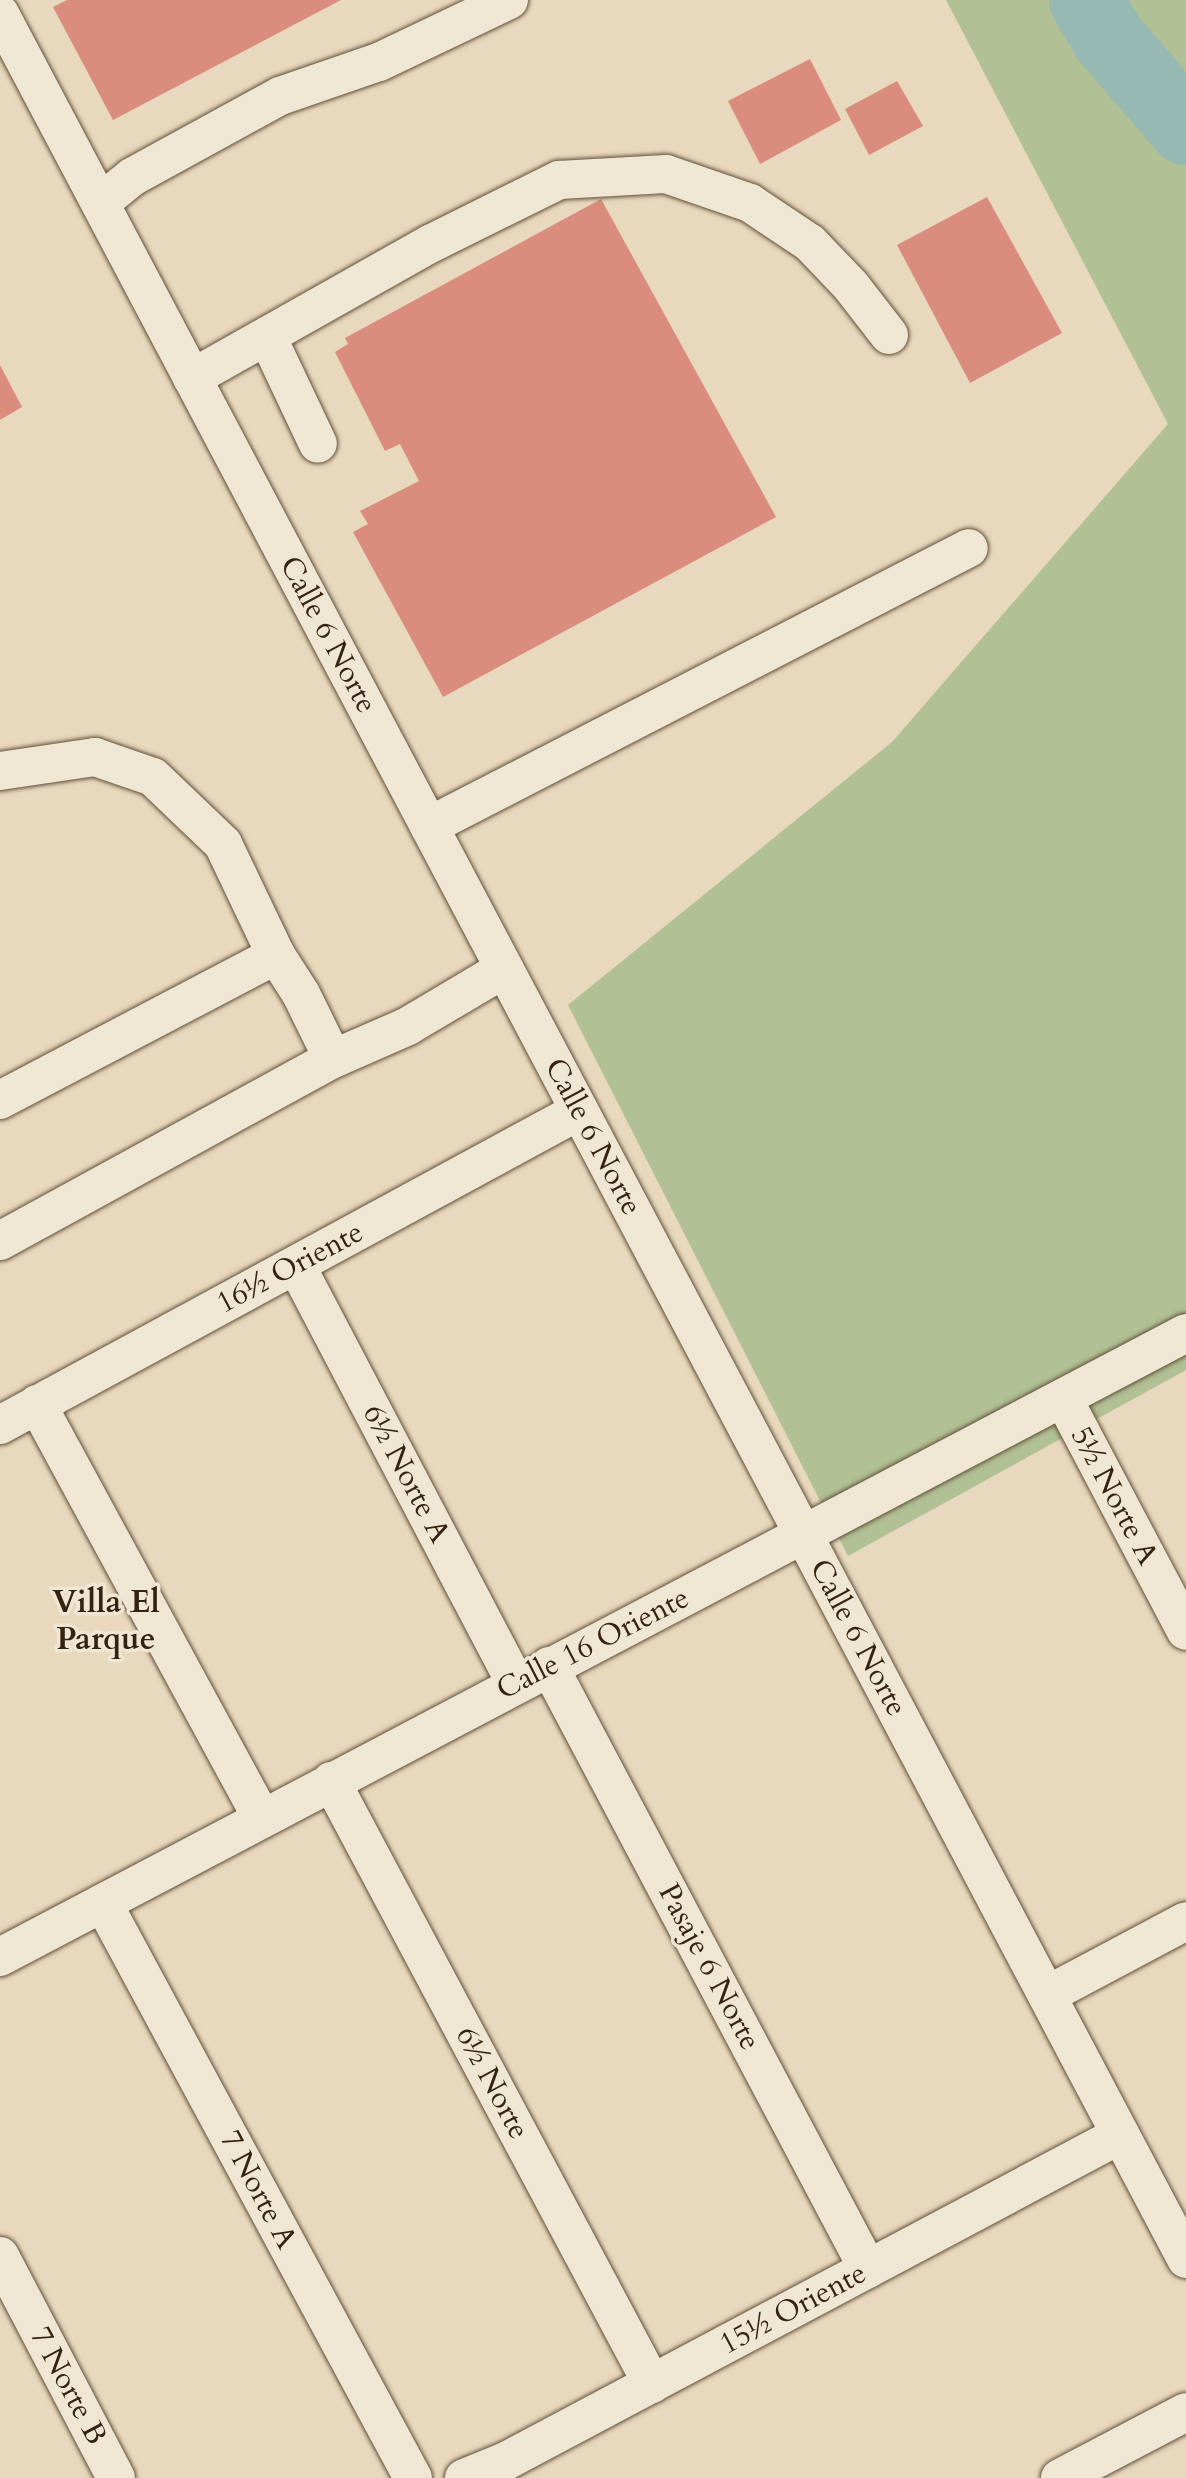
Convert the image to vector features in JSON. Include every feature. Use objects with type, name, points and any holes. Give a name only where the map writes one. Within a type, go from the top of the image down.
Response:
[{"type":"street","points":[[100,203],[132,177],[280,96],[379,62],[509,0]]},
{"type":"street","name":"Calle 6 Norte","points":[[0,15],[1186,2259]]},
{"type":"street","points":[[192,378],[432,243],[559,180],[666,174],[750,203],[810,243],[851,286],[889,335]]},
{"type":"street","points":[[267,336],[318,444]]},
{"type":"street","points":[[429,826],[969,548]]},
{"type":"street","points":[[0,771],[95,757],[153,778],[223,844],[276,955],[301,994],[332,1059]]},
{"type":"street","points":[[0,1101],[276,955]]},
{"type":"street","points":[[0,1241],[332,1059],[408,1026],[503,969]]},
{"type":"street","name":"16½ Oriente","points":[[0,1425],[579,1111]]},
{"type":"street","name":"6½ Norte A","points":[[296,1265],[516,1684]]},
{"type":"street","name":"Calle 16 Oriente","points":[[0,1957],[1186,1333]]},
{"type":"street","name":"5½ Norte A","points":[[1063,1398],[1186,1631]]},
{"type":"street","points":[[37,1404],[261,1818]]},
{"type":"street","name":"Pasaje 6 Norte","points":[[549,1666],[868,2269]]},
{"type":"street","name":"6½ Norte","points":[[331,1781],[652,2384]]},
{"type":"street","name":"7 Norte A","points":[[103,1903],[412,2478]]},
{"type":"street","points":[[1047,1995],[1186,1921]]},
{"type":"street","name":"15½ Oriente","points":[[464,2478],[510,2470],[652,2384],[1120,2135]]},
{"type":"street","name":"7 Norte B","points":[[0,2256],[116,2478]]},
{"type":"street","points":[[1060,2478],[1186,2412]]},
{"type":"green space","points":[[946,0],[1186,0],[1186,1370],[848,1556],[568,1005],[892,742],[1168,424]]},
{"type":"building","points":[[67,0],[341,0],[113,120],[53,7]]},
{"type":"building","points":[[810,59],[841,120],[760,164],[728,101]]},
{"type":"building","points":[[897,81],[923,126],[869,155],[845,109]]},
{"type":"building","points":[[987,197],[1062,333],[970,383],[897,245]]},
{"type":"building","points":[[601,199],[776,517],[443,697],[353,532],[368,524],[360,511],[419,481],[400,444],[385,451],[335,352],[348,344],[345,338]]},
{"type":"building","points":[[0,365],[22,407],[0,420]]},
{"type":"waterway","points":[[1086,0],[1109,39],[1186,128]]},
{"type":"district","name":"Villa El Parque","points":[[106,1622]]}]
